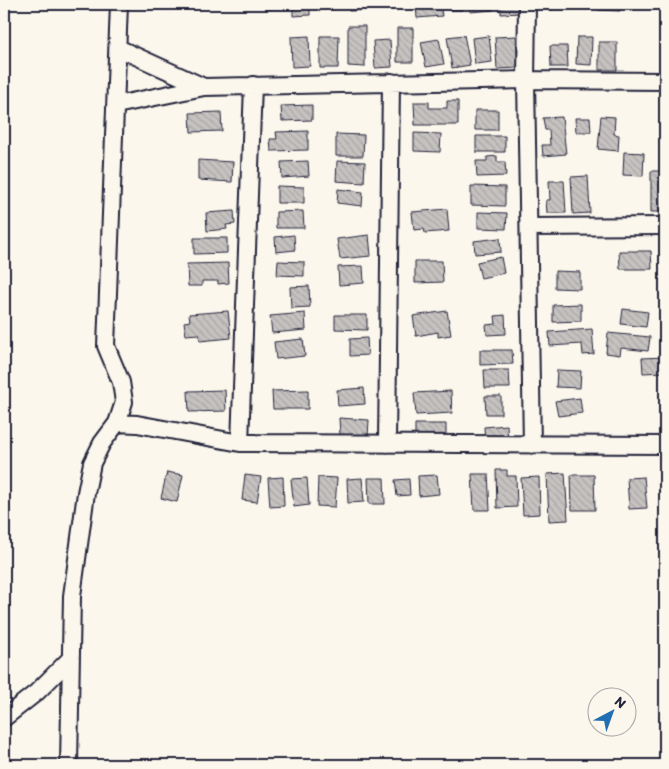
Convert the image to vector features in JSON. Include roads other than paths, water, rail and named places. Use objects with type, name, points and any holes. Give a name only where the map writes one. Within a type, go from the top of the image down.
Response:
[{"type":"street","points":[[69,765],[72,596],[92,463],[102,443],[117,423],[124,402],[121,382],[106,346],[119,4]]},
{"type":"street","points":[[527,4],[526,80],[532,445]]},
{"type":"street","points":[[118,48],[204,87]]},
{"type":"street","points":[[116,105],[204,87],[526,80],[665,81]]},
{"type":"street","points":[[387,444],[390,82]]},
{"type":"street","points":[[240,443],[253,85]]},
{"type":"street","points":[[529,227],[665,226]]},
{"type":"street","points":[[117,423],[137,424],[240,443],[665,445]]},
{"type":"street","points":[[4,718],[37,692],[70,659]]}]
